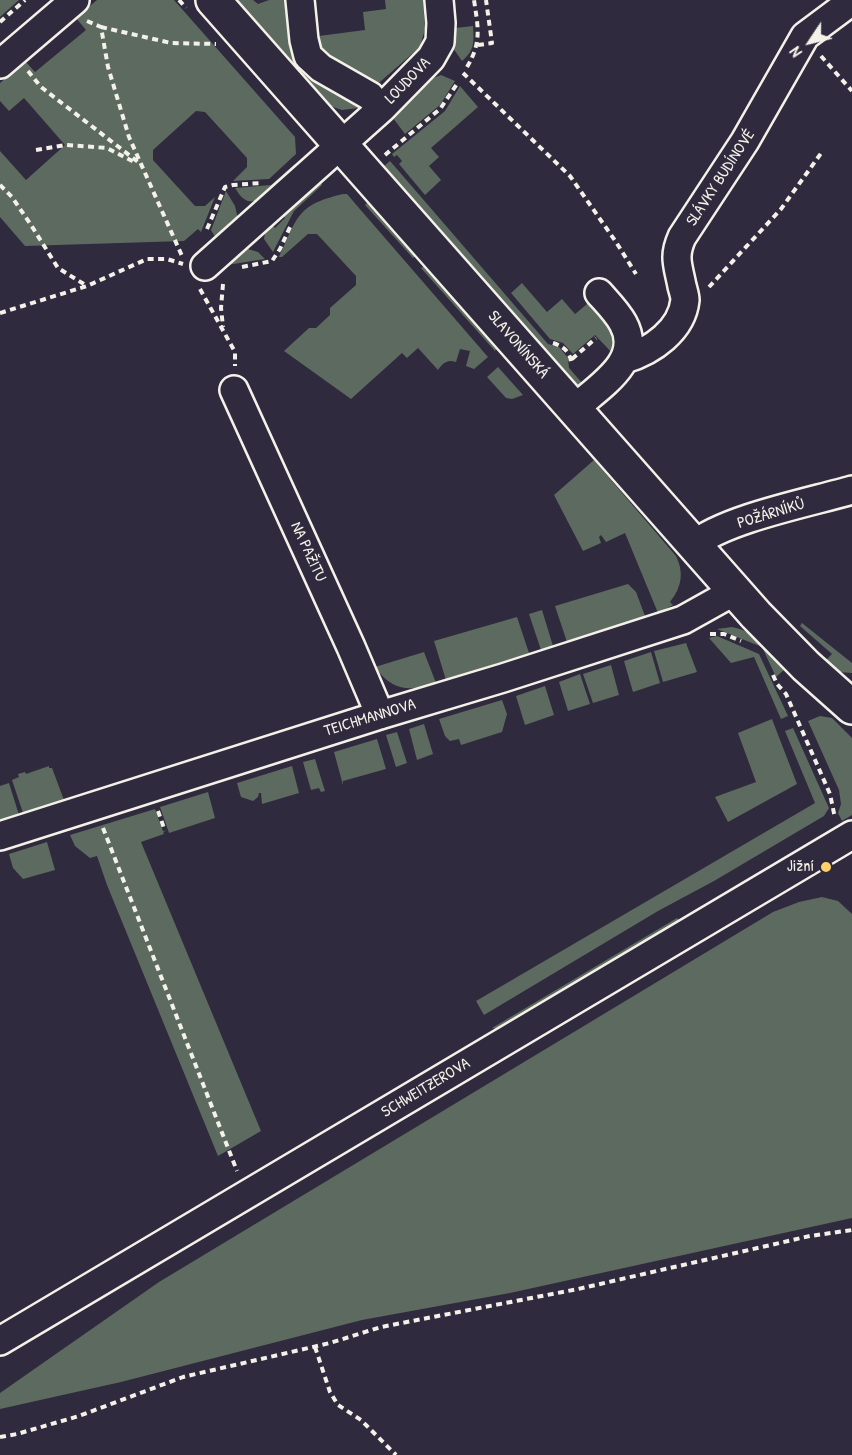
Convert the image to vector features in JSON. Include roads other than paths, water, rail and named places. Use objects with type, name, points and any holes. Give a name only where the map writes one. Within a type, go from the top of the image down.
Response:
[{"type":"main road","name":"SLAVONÍNSKÁ","points":[[213,0],[694,545]]},
{"type":"main road","points":[[694,545],[774,634],[848,698]]},
{"type":"street","points":[[300,0],[308,56],[321,68],[370,96],[381,109]]},
{"type":"street","name":"LOUDOVA","points":[[341,145],[381,109],[431,58],[440,42],[439,0]]},
{"type":"street","name":"SLÁVKY BUDÍNOVÉ","points":[[626,359],[640,355],[658,344],[680,318],[685,298],[676,250],[682,237],[746,141],[805,36],[852,1]]},
{"type":"street","points":[[6,59],[61,6]]},
{"type":"street","points":[[200,271],[341,145]]},
{"type":"street","points":[[574,408],[626,359],[629,342],[623,323],[599,293]]},
{"type":"street","name":"NA PAŽITU","points":[[234,390],[380,715]]},
{"type":"street","name":"POŽÁRNÍKŮ","points":[[694,545],[710,534],[747,520],[852,490]]},
{"type":"street","name":"TEICHMANNOVA","points":[[0,836],[380,715],[506,686],[683,620],[735,591]]},
{"type":"street","name":"SCHWEITZEROVA","points":[[0,1341],[852,834]]},
{"type":"place","name":"Jižní","points":[[826,867]]}]
